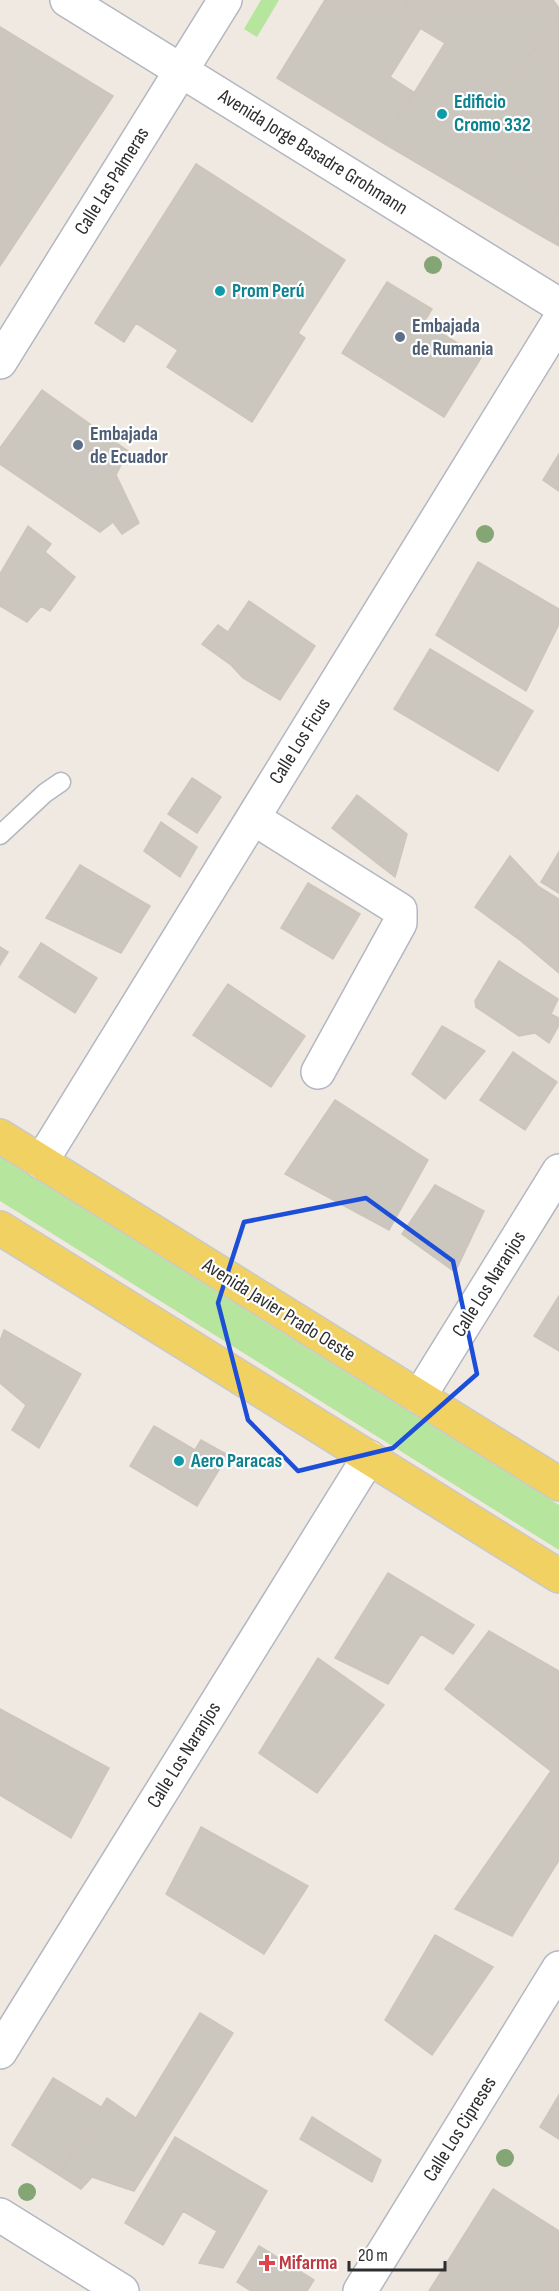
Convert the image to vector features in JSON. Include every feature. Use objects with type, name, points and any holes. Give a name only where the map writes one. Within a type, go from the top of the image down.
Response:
[{"type":"main road","name":"Avenida Javier Prado Oeste","points":[[0,1136],[558,1482]]},
{"type":"main road","points":[[1,1232],[559,1576]]},
{"type":"street","name":"Avenida Jorge Basadre Grohmann","points":[[68,0],[559,304]]},
{"type":"street","name":"Calle Las Palmeras","points":[[0,362],[225,0]]},
{"type":"street","name":"Calle Los Ficus","points":[[41,1162],[559,321]]},
{"type":"street","points":[[253,818],[400,910],[400,923],[318,1072]]},
{"type":"street","name":"Calle Los Naranjos","points":[[419,1397],[559,1171]]},
{"type":"street","name":"Calle Los Naranjos","points":[[0,2052],[369,1457]]},
{"type":"street","name":"Calle Los Cipreses","points":[[360,2291],[559,1968]]},
{"type":"street","points":[[0,2215],[122,2291]]},
{"type":"lane","points":[[0,835],[45,793],[61,782]]},
{"type":"highlighted area","points":[[366,1198],[453,1261],[477,1374],[393,1448],[298,1471],[248,1420],[218,1303],[244,1222]]},
{"type":"green space","points":[[261,0],[279,0],[257,37],[244,29]]},
{"type":"green space","points":[[0,1157],[559,1505],[559,1550],[0,1201]]},
{"type":"building","points":[[325,0],[410,0],[400,16],[420,29],[390,77],[415,93],[383,143],[277,78]]},
{"type":"building","name":"Edificio Cromo 332","points":[[410,0],[553,0],[559,8],[559,18],[466,136],[559,193],[559,210],[543,237],[383,143],[445,43],[400,16]]},
{"type":"building","points":[[559,18],[559,193],[466,136]]},
{"type":"building","points":[[0,27],[113,96],[0,266]]},
{"type":"building","name":"Prom Perú","points":[[196,164],[345,260],[298,333],[305,338],[252,422],[167,367],[178,350],[136,323],[124,342],[95,323]]},
{"type":"building","points":[[559,210],[559,246],[543,237]]},
{"type":"building","name":"Embajada de Rumania","points":[[387,282],[432,309],[424,322],[481,358],[444,417],[342,353]]},
{"type":"building","points":[[42,390],[128,451],[116,475],[139,523],[122,534],[113,522],[100,532],[0,464],[0,448]]},
{"type":"building","points":[[559,454],[559,491],[543,480]]},
{"type":"building","points":[[28,526],[51,544],[45,552],[75,577],[50,611],[41,606],[27,622],[0,606],[0,574]]},
{"type":"building","points":[[478,562],[559,609],[559,624],[526,691],[436,635]]},
{"type":"building","points":[[249,601],[315,646],[280,700],[243,678],[231,665],[202,644],[218,625],[228,632]]},
{"type":"building","points":[[430,649],[533,711],[498,771],[394,709]]},
{"type":"building","points":[[192,778],[221,797],[197,833],[168,814]]},
{"type":"building","points":[[357,795],[407,834],[395,877],[332,828]]},
{"type":"building","points":[[161,822],[197,847],[180,877],[144,851]]},
{"type":"building","points":[[559,852],[559,893],[541,882]]},
{"type":"building","points":[[510,856],[539,887],[559,899],[559,973],[475,907]]},
{"type":"building","points":[[80,865],[150,906],[121,953],[46,918]]},
{"type":"building","points":[[308,883],[360,914],[333,959],[281,928]]},
{"type":"building","points":[[41,943],[97,978],[75,1013],[19,977]]},
{"type":"building","points":[[0,947],[8,952],[0,965]]},
{"type":"building","points":[[499,961],[558,999],[551,1014],[559,1018],[559,1025],[549,1043],[535,1033],[519,1036],[476,1007],[475,1001]]},
{"type":"building","points":[[228,984],[305,1036],[271,1087],[193,1035]]},
{"type":"building","points":[[442,1026],[485,1051],[445,1099],[412,1074]]},
{"type":"building","points":[[513,1052],[557,1082],[525,1130],[480,1100]]},
{"type":"building","points":[[335,1100],[428,1160],[389,1230],[285,1174]]},
{"type":"building","points":[[435,1185],[484,1211],[455,1272],[402,1234]]},
{"type":"building","points":[[559,1296],[559,1351],[534,1336]]},
{"type":"building","points":[[4,1330],[81,1374],[39,1448],[12,1430],[26,1405],[0,1383],[0,1341]]},
{"type":"building","name":"Aero Paracas","points":[[154,1426],[195,1450],[201,1440],[228,1455],[197,1506],[130,1466]]},
{"type":"building","points":[[388,1573],[474,1625],[453,1654],[421,1634],[388,1684],[335,1658]]},
{"type":"building","points":[[489,1631],[559,1671],[559,1860],[512,1936],[455,1909],[551,1771],[445,1689]]},
{"type":"building","points":[[318,1658],[384,1705],[317,1793],[259,1753]]},
{"type":"building","points":[[0,1709],[109,1768],[71,1838],[0,1795]]},
{"type":"building","points":[[201,1827],[308,1886],[264,1954],[166,1894]]},
{"type":"building","points":[[435,1935],[493,1967],[432,2055],[385,2020]]},
{"type":"building","points":[[200,2013],[233,2033],[134,2191],[92,2177],[81,2189],[59,2175],[107,2098],[136,2118]]},
{"type":"building","points":[[53,2078],[101,2107],[59,2175],[12,2145]]},
{"type":"building","points":[[559,2095],[559,2139],[540,2127]]},
{"type":"building","points":[[312,2117],[381,2160],[372,2182],[300,2139]]},
{"type":"building","points":[[175,2137],[267,2191],[223,2268],[199,2263],[217,2231],[183,2211],[163,2245],[125,2223]]},
{"type":"building","points":[[493,2189],[559,2231],[559,2291],[429,2291]]},
{"type":"building","name":"Mifarma","points":[[259,2246],[314,2280],[307,2291],[251,2291],[237,2282]]},
{"type":"place","name":"Edificio Cromo 332","points":[[442,114]]},
{"type":"place","name":"Prom Perú","points":[[220,291]]},
{"type":"place","name":"Embajada de Rumania","points":[[400,337]]},
{"type":"place","name":"Embajada de Ecuador","points":[[78,445]]},
{"type":"place","name":"Aero Paracas","points":[[179,1461]]},
{"type":"place","name":"Mifarma","points":[[267,2263]]}]
